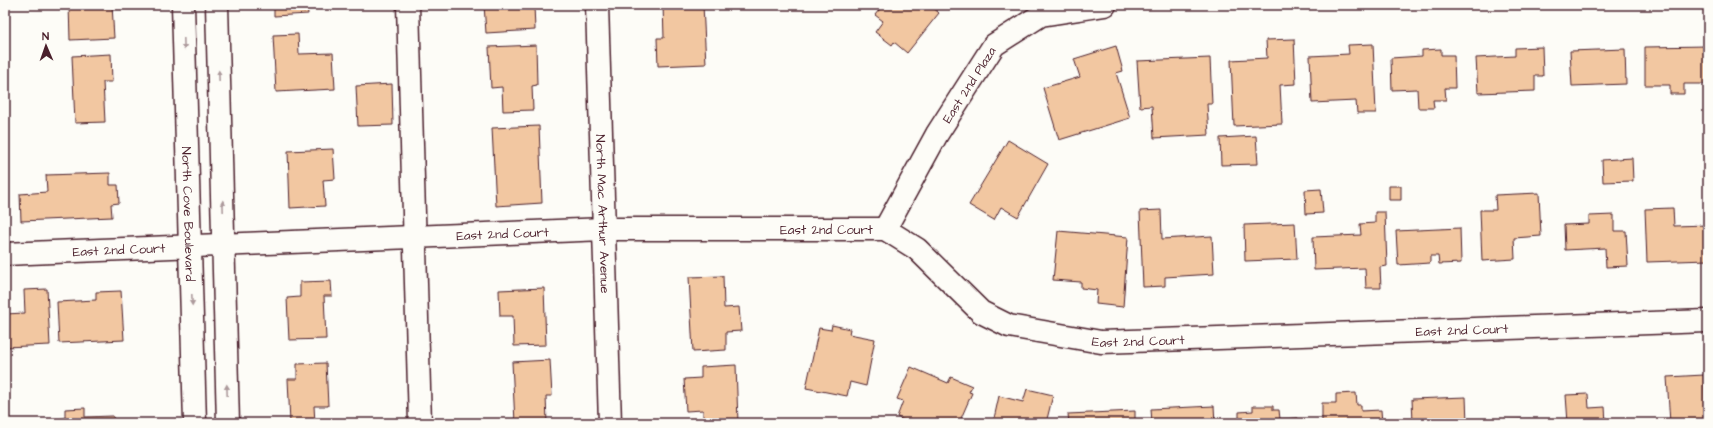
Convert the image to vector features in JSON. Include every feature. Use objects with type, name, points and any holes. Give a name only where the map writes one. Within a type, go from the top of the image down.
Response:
[{"type":"street","name":"North Cove Boulevard","points":[[183,5],[195,423]]},
{"type":"street","points":[[217,5],[228,423]]},
{"type":"street","points":[[408,5],[420,423]]},
{"type":"street","name":"North Mac Arthur Avenue","points":[[597,5],[610,423]]},
{"type":"street","name":"East 2nd Plaza","points":[[885,229],[937,134],[994,45],[1041,15],[1104,5]]},
{"type":"street","name":"East 2nd Court","points":[[5,254],[604,229],[885,229],[917,249],[981,312],[1009,326],[1101,342],[1708,321]]},
{"type":"building","points":[[69,5],[112,5],[114,38],[70,40]]},
{"type":"building","points":[[274,5],[307,5],[308,14],[274,16]]},
{"type":"building","points":[[484,5],[534,5],[535,30],[486,33]]},
{"type":"building","points":[[663,5],[703,5],[706,64],[658,66],[657,38],[664,38]]},
{"type":"building","points":[[883,5],[930,5],[939,13],[907,53],[894,42],[892,45],[875,32],[883,21],[875,15]]},
{"type":"building","points":[[298,34],[299,54],[333,53],[335,89],[276,92],[273,35]]},
{"type":"building","points":[[1294,39],[1296,84],[1280,85],[1282,124],[1234,126],[1231,60],[1267,58],[1266,40]]},
{"type":"building","points":[[1373,44],[1376,113],[1357,113],[1356,101],[1312,103],[1310,56],[1349,54],[1348,45]]},
{"type":"building","points":[[536,45],[537,85],[532,86],[533,110],[503,111],[502,87],[491,88],[489,47]]},
{"type":"building","points":[[1116,46],[1123,71],[1116,73],[1130,118],[1059,140],[1043,88],[1080,77],[1074,59]]},
{"type":"building","points":[[1708,46],[1708,84],[1684,84],[1684,94],[1670,94],[1670,85],[1645,85],[1645,47]]},
{"type":"building","points":[[1542,47],[1543,76],[1535,76],[1535,91],[1478,93],[1476,58],[1515,56],[1515,48]]},
{"type":"building","points":[[1441,49],[1441,55],[1454,55],[1455,88],[1445,88],[1446,100],[1433,100],[1434,108],[1418,108],[1417,89],[1392,90],[1391,58],[1422,56],[1422,50]]},
{"type":"building","points":[[1625,49],[1626,84],[1572,86],[1570,51]]},
{"type":"building","points":[[111,54],[112,82],[103,82],[105,122],[75,123],[72,56]]},
{"type":"building","points":[[1210,58],[1212,104],[1207,104],[1209,135],[1154,138],[1152,106],[1140,107],[1137,61]]},
{"type":"building","points":[[392,84],[393,125],[358,126],[356,86]]},
{"type":"building","points":[[539,126],[542,203],[496,206],[492,128]]},
{"type":"building","points":[[1256,136],[1258,164],[1221,165],[1220,138]]},
{"type":"building","points":[[1008,140],[1048,164],[1018,217],[1001,207],[994,220],[969,205]]},
{"type":"building","points":[[333,149],[335,179],[323,180],[325,206],[290,208],[288,151]]},
{"type":"building","points":[[1632,158],[1633,181],[1603,182],[1602,160]]},
{"type":"building","points":[[110,173],[110,185],[118,185],[119,203],[111,204],[112,217],[21,221],[20,194],[47,192],[46,175]]},
{"type":"building","points":[[1389,186],[1401,186],[1401,200],[1389,200]]},
{"type":"building","points":[[1321,189],[1323,213],[1306,214],[1305,190]]},
{"type":"building","points":[[1539,193],[1541,236],[1514,238],[1515,259],[1482,261],[1480,210],[1496,210],[1495,195]]},
{"type":"building","points":[[1673,208],[1674,226],[1708,225],[1708,260],[1647,262],[1645,209]]},
{"type":"building","points":[[1161,210],[1162,239],[1212,236],[1214,274],[1165,277],[1165,286],[1143,287],[1140,211]]},
{"type":"building","points":[[1375,212],[1385,212],[1387,266],[1380,267],[1381,288],[1366,288],[1365,268],[1314,270],[1313,237],[1361,235],[1360,224],[1375,223]]},
{"type":"building","points":[[1614,215],[1614,231],[1626,231],[1628,266],[1606,267],[1605,248],[1565,250],[1564,225],[1589,224],[1589,216]]},
{"type":"building","points":[[1295,223],[1297,259],[1245,261],[1244,225]]},
{"type":"building","points":[[1460,228],[1461,263],[1439,264],[1438,256],[1430,256],[1430,263],[1398,265],[1396,231]]},
{"type":"building","points":[[1058,231],[1128,237],[1123,307],[1096,304],[1097,290],[1081,288],[1081,282],[1053,280]]},
{"type":"building","points":[[723,276],[724,308],[739,307],[741,331],[726,332],[726,350],[693,352],[689,277]]},
{"type":"building","points":[[331,281],[332,296],[324,296],[326,339],[289,340],[287,298],[300,297],[300,282]]},
{"type":"building","points":[[544,288],[546,345],[514,346],[513,316],[500,316],[499,290]]},
{"type":"building","points":[[47,289],[50,345],[5,347],[5,314],[25,313],[24,290]]},
{"type":"building","points":[[121,291],[124,340],[59,343],[57,302],[96,300],[96,292]]},
{"type":"building","points":[[832,325],[850,329],[849,334],[875,339],[866,386],[850,382],[847,396],[806,388],[819,328],[831,330]]},
{"type":"building","points":[[550,360],[552,396],[546,396],[547,423],[515,423],[512,362]]},
{"type":"building","points":[[326,363],[328,406],[314,406],[315,423],[290,423],[288,379],[297,379],[297,364]]},
{"type":"building","points":[[736,365],[738,423],[703,423],[703,410],[686,411],[684,379],[701,378],[701,367]]},
{"type":"building","points":[[911,367],[948,383],[951,377],[972,386],[969,392],[972,393],[959,423],[911,423],[897,417],[903,401],[897,399]]},
{"type":"building","points":[[1704,375],[1706,423],[1670,423],[1667,377]]},
{"type":"building","points":[[1027,389],[1053,395],[1046,423],[993,423],[999,396],[1023,402]]},
{"type":"building","points":[[1356,393],[1357,405],[1361,405],[1361,411],[1381,410],[1382,423],[1322,423],[1322,403],[1336,403],[1336,394]]},
{"type":"building","points":[[1588,394],[1589,408],[1605,407],[1606,423],[1568,423],[1566,395]]},
{"type":"building","points":[[1466,397],[1467,423],[1413,423],[1412,399]]},
{"type":"building","points":[[1214,406],[1215,423],[1152,423],[1151,409]]},
{"type":"building","points":[[1253,406],[1273,406],[1273,410],[1279,410],[1280,419],[1298,418],[1299,423],[1239,423],[1239,412],[1253,411]]},
{"type":"building","points":[[85,408],[85,417],[113,416],[114,423],[54,423],[54,419],[65,418],[65,409]]},
{"type":"building","points":[[1135,411],[1135,423],[1069,423],[1068,414]]},
{"type":"building","points":[[1531,419],[1531,423],[1503,423],[1503,420]]}]
